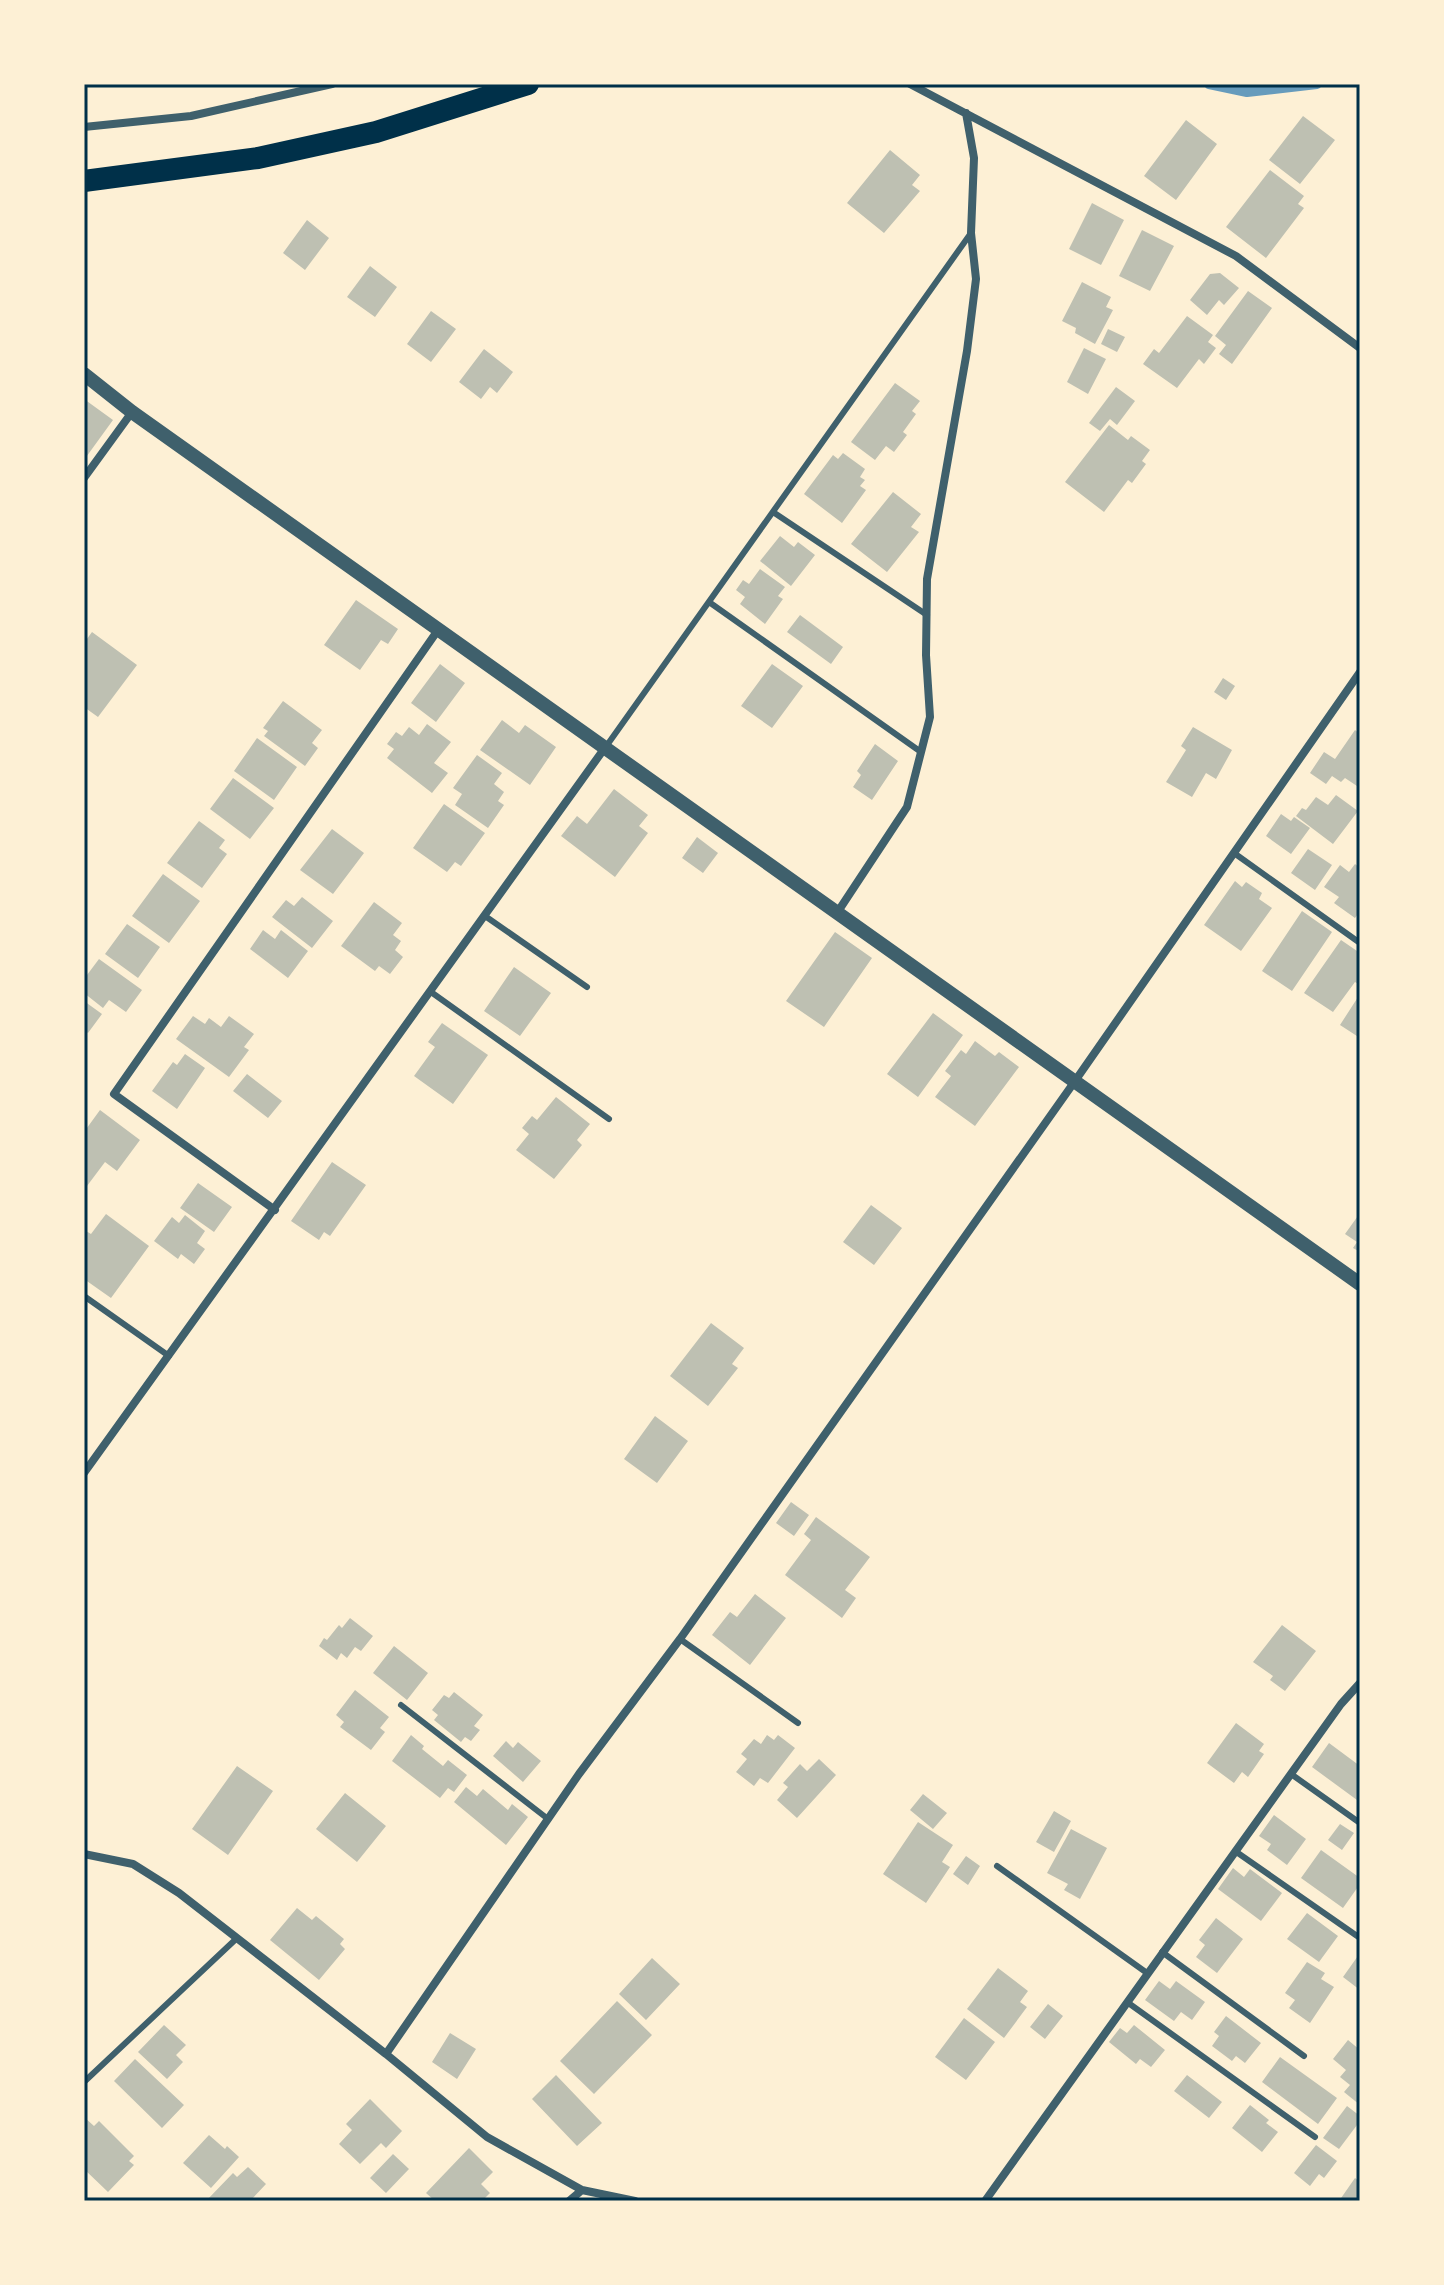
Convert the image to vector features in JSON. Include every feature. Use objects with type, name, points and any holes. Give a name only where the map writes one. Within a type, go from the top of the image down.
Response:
[{"type":"highway","points":[[84,181],[273,155],[376,132],[528,84]]},
{"type":"street","points":[[84,127],[191,116],[332,84]]},
{"type":"street","points":[[910,84],[1236,256],[1360,348]]},
{"type":"street","points":[[837,913],[907,807],[930,717],[926,655],[927,579],[967,351],[976,279],[971,233],[974,158],[966,113]]},
{"type":"street","points":[[84,374],[132,412],[604,749],[1360,1284]]},
{"type":"street","points":[[84,478],[132,412]]},
{"type":"street","points":[[275,1210],[114,1094],[438,630]]},
{"type":"street","points":[[386,2054],[548,1819],[680,1639],[1360,672]]},
{"type":"street","points":[[84,1473],[604,749]]},
{"type":"street","points":[[985,2201],[1341,1704],[1360,1683]]},
{"type":"street","points":[[84,1854],[133,1864],[179,1893],[487,2137],[582,2190],[635,2201]]},
{"type":"street","points":[[569,2201],[582,2190]]},
{"type":"lane","points":[[604,749],[971,233]]},
{"type":"lane","points":[[773,512],[927,615]]},
{"type":"lane","points":[[709,602],[922,753]]},
{"type":"lane","points":[[1234,853],[1360,943]]},
{"type":"lane","points":[[485,916],[587,987]]},
{"type":"lane","points":[[431,992],[609,1119]]},
{"type":"lane","points":[[84,1296],[170,1356]]},
{"type":"lane","points":[[680,1639],[798,1723]]},
{"type":"lane","points":[[401,1705],[548,1819]]},
{"type":"lane","points":[[1291,1774],[1360,1823]]},
{"type":"lane","points":[[1235,1851],[1360,1938]]},
{"type":"lane","points":[[997,1866],[1147,1973]]},
{"type":"lane","points":[[84,2082],[236,1939]]},
{"type":"lane","points":[[1162,1952],[1304,2056]]},
{"type":"lane","points":[[1127,2002],[1315,2137]]},
{"type":"building","points":[[1303,116],[1335,140],[1300,184],[1269,160]]},
{"type":"building","points":[[1186,120],[1217,144],[1176,200],[1144,176]]},
{"type":"building","points":[[890,150],[920,175],[912,185],[920,191],[884,233],[847,203]]},
{"type":"building","points":[[1270,170],[1304,196],[1298,204],[1304,208],[1266,258],[1226,227]]},
{"type":"building","points":[[1092,203],[1124,220],[1101,265],[1069,249]]},
{"type":"building","points":[[307,220],[329,238],[305,270],[283,253]]},
{"type":"building","points":[[1142,230],[1174,246],[1150,291],[1119,276]]},
{"type":"building","points":[[370,266],[397,287],[375,317],[347,297]]},
{"type":"building","points":[[1220,273],[1239,288],[1224,305],[1219,300],[1207,315],[1190,300],[1210,274]]},
{"type":"building","points":[[1082,282],[1111,297],[1106,307],[1113,310],[1095,344],[1075,333],[1076,328],[1062,321]]},
{"type":"building","points":[[1248,291],[1272,308],[1232,364],[1219,354],[1226,345],[1215,336]]},
{"type":"building","points":[[431,311],[456,329],[431,362],[407,344]]},
{"type":"building","points":[[1187,316],[1213,335],[1208,342],[1216,348],[1204,364],[1199,359],[1177,388],[1143,364],[1154,349],[1159,353]]},
{"type":"building","points":[[1108,329],[1125,337],[1117,352],[1101,344]]},
{"type":"building","points":[[1084,348],[1106,359],[1088,394],[1067,382]]},
{"type":"building","points":[[484,349],[513,372],[497,393],[490,387],[481,399],[459,382]]},
{"type":"building","points":[[895,383],[920,401],[912,411],[916,414],[903,432],[907,435],[894,452],[886,446],[875,460],[851,442]]},
{"type":"building","points":[[1116,387],[1135,401],[1117,425],[1110,419],[1100,431],[1089,423]]},
{"type":"building","points":[[84,399],[113,420],[84,460]]},
{"type":"building","points":[[1109,425],[1128,440],[1131,436],[1150,450],[1142,461],[1146,464],[1132,483],[1128,480],[1104,512],[1065,482]]},
{"type":"building","points":[[843,453],[865,469],[860,477],[865,480],[860,486],[866,490],[842,523],[804,494],[833,455],[838,459]]},
{"type":"building","points":[[893,492],[921,514],[911,527],[919,532],[887,572],[851,544]]},
{"type":"building","points":[[780,536],[794,547],[798,542],[815,555],[791,586],[760,561]]},
{"type":"building","points":[[760,569],[785,587],[778,596],[783,599],[765,624],[740,604],[745,597],[736,590],[743,580],[749,584]]},
{"type":"building","points":[[356,600],[398,629],[388,644],[381,640],[360,670],[324,645]]},
{"type":"building","points":[[800,615],[843,647],[831,664],[787,632]]},
{"type":"building","points":[[92,632],[137,665],[98,717],[84,707],[84,643]]},
{"type":"building","points":[[440,664],[465,683],[436,722],[411,703]]},
{"type":"building","points":[[772,664],[803,686],[772,728],[741,706]]},
{"type":"building","points":[[1223,678],[1235,686],[1226,700],[1214,692]]},
{"type":"building","points":[[283,701],[322,730],[312,743],[318,748],[305,766],[264,736],[268,731],[263,728]]},
{"type":"building","points":[[502,720],[519,733],[525,725],[556,747],[530,785],[480,750]]},
{"type":"building","points":[[427,724],[451,742],[434,763],[448,773],[432,793],[387,758],[394,749],[387,744],[396,732],[402,736],[409,727],[419,735]]},
{"type":"building","points":[[1193,727],[1232,750],[1216,779],[1206,773],[1192,797],[1166,782],[1186,750],[1181,746]]},
{"type":"building","points":[[1355,730],[1360,734],[1360,788],[1345,778],[1341,782],[1332,776],[1326,784],[1310,773],[1324,752],[1335,759]]},
{"type":"building","points":[[257,738],[297,767],[274,800],[234,771]]},
{"type":"building","points":[[875,744],[898,761],[872,800],[853,787],[861,775],[857,771]]},
{"type":"building","points":[[477,755],[502,773],[494,784],[504,792],[498,801],[504,805],[488,828],[455,805],[462,794],[453,788]]},
{"type":"building","points":[[233,778],[274,808],[250,839],[210,809]]},
{"type":"building","points":[[614,789],[648,815],[639,826],[648,833],[615,877],[561,836],[577,816],[587,824]]},
{"type":"building","points":[[1336,795],[1358,811],[1333,844],[1296,816],[1302,808],[1306,810],[1316,797],[1328,805]]},
{"type":"building","points":[[444,804],[485,833],[461,866],[455,862],[447,872],[413,848]]},
{"type":"building","points":[[1281,814],[1291,821],[1294,817],[1310,828],[1291,854],[1266,836]]},
{"type":"building","points":[[199,821],[225,840],[219,848],[227,854],[202,888],[167,863]]},
{"type":"building","points":[[332,829],[364,853],[333,894],[300,870]]},
{"type":"building","points":[[697,837],[718,853],[703,873],[682,858]]},
{"type":"building","points":[[1308,849],[1332,865],[1315,890],[1291,873]]},
{"type":"building","points":[[1355,864],[1360,868],[1360,911],[1355,918],[1334,903],[1339,897],[1324,887],[1340,865],[1349,872]]},
{"type":"building","points":[[163,874],[200,901],[169,943],[132,916]]},
{"type":"building","points":[[1235,881],[1242,887],[1246,882],[1262,893],[1259,899],[1272,908],[1241,951],[1204,925]]},
{"type":"building","points":[[302,897],[333,921],[312,948],[272,917],[286,900],[294,906]]},
{"type":"building","points":[[374,902],[402,923],[393,935],[401,941],[395,950],[403,957],[390,974],[379,966],[375,971],[341,946]]},
{"type":"building","points":[[1302,911],[1332,932],[1292,991],[1262,971]]},
{"type":"building","points":[[127,924],[160,947],[138,978],[105,954]]},
{"type":"building","points":[[263,930],[275,939],[281,930],[308,951],[288,978],[250,949]]},
{"type":"building","points":[[835,932],[872,958],[824,1027],[786,1001]]},
{"type":"building","points":[[1341,940],[1360,953],[1360,985],[1355,982],[1333,1012],[1304,993]]},
{"type":"building","points":[[99,959],[142,990],[126,1012],[109,1000],[103,1008],[84,993],[84,979]]},
{"type":"building","points":[[514,967],[551,993],[520,1036],[484,1011]]},
{"type":"building","points":[[1360,994],[1360,1038],[1340,1025]]},
{"type":"building","points":[[84,1001],[102,1014],[88,1033],[84,1030]]},
{"type":"building","points":[[933,1013],[963,1035],[918,1097],[887,1074]]},
{"type":"building","points":[[193,1016],[205,1024],[209,1018],[221,1027],[229,1016],[254,1034],[244,1047],[249,1050],[229,1077],[176,1039]]},
{"type":"building","points":[[442,1023],[488,1055],[453,1104],[414,1076],[435,1047],[428,1042]]},
{"type":"building","points":[[975,1041],[995,1056],[999,1052],[1019,1067],[975,1126],[935,1097],[951,1076],[945,1071],[961,1050],[966,1054]]},
{"type":"building","points":[[185,1054],[205,1068],[177,1109],[152,1091],[173,1062],[177,1065]]},
{"type":"building","points":[[247,1074],[282,1101],[268,1118],[233,1091]]},
{"type":"building","points":[[556,1097],[590,1124],[577,1140],[582,1145],[554,1179],[516,1150],[529,1134],[522,1128],[532,1116],[537,1120]]},
{"type":"building","points":[[100,1110],[140,1140],[117,1171],[105,1162],[84,1190],[84,1132]]},
{"type":"building","points":[[332,1162],[366,1185],[330,1236],[324,1232],[319,1240],[291,1221]]},
{"type":"building","points":[[198,1183],[232,1207],[214,1232],[180,1208]]},
{"type":"building","points":[[871,1205],[902,1228],[874,1265],[843,1242]]},
{"type":"building","points":[[1360,1213],[1360,1252],[1353,1248],[1357,1242],[1345,1234]]},
{"type":"building","points":[[106,1214],[149,1246],[111,1298],[84,1279],[84,1233],[91,1234]]},
{"type":"building","points":[[185,1215],[205,1231],[197,1243],[205,1249],[194,1264],[181,1254],[178,1259],[154,1241],[172,1217],[179,1223]]},
{"type":"building","points":[[711,1323],[744,1348],[732,1364],[738,1368],[708,1406],[670,1376]]},
{"type":"building","points":[[655,1416],[688,1441],[657,1483],[624,1459]]},
{"type":"building","points":[[791,1502],[809,1515],[794,1536],[776,1523]]},
{"type":"building","points":[[816,1517],[870,1557],[845,1590],[856,1598],[842,1618],[785,1575],[811,1540],[804,1534]]},
{"type":"building","points":[[755,1594],[786,1618],[750,1665],[712,1635],[730,1612],[737,1617]]},
{"type":"building","points":[[350,1618],[373,1636],[361,1651],[355,1647],[347,1658],[341,1653],[337,1660],[319,1646],[324,1638],[327,1640],[339,1625],[342,1628]]},
{"type":"building","points":[[1282,1625],[1316,1651],[1285,1691],[1270,1680],[1273,1676],[1253,1662]]},
{"type":"building","points":[[394,1646],[428,1673],[407,1700],[373,1673]]},
{"type":"building","points":[[355,1690],[389,1717],[380,1728],[385,1732],[371,1750],[340,1727],[344,1722],[336,1715]]},
{"type":"building","points":[[454,1692],[483,1715],[474,1726],[480,1730],[471,1741],[465,1737],[461,1742],[434,1720],[438,1715],[432,1710],[444,1695],[449,1698]]},
{"type":"building","points":[[1236,1723],[1264,1744],[1259,1751],[1264,1754],[1248,1777],[1242,1772],[1234,1783],[1207,1763]]},
{"type":"building","points":[[411,1735],[424,1746],[422,1749],[443,1766],[448,1760],[467,1775],[454,1792],[448,1788],[440,1798],[392,1761]]},
{"type":"building","points":[[767,1735],[774,1740],[778,1735],[795,1748],[768,1783],[760,1778],[754,1786],[736,1772],[747,1759],[741,1754],[754,1739],[761,1744]]},
{"type":"building","points":[[506,1741],[513,1748],[518,1742],[541,1761],[523,1782],[493,1756]]},
{"type":"building","points":[[1329,1743],[1360,1766],[1360,1796],[1357,1800],[1312,1767]]},
{"type":"building","points":[[819,1759],[836,1775],[797,1818],[777,1800],[788,1787],[783,1783],[800,1764],[807,1771]]},
{"type":"building","points":[[237,1766],[273,1791],[228,1855],[192,1829]]},
{"type":"building","points":[[466,1787],[477,1796],[483,1789],[508,1810],[512,1804],[528,1817],[506,1845],[454,1802]]},
{"type":"building","points":[[345,1793],[386,1826],[357,1862],[316,1829]]},
{"type":"building","points":[[923,1794],[947,1813],[933,1829],[910,1810]]},
{"type":"building","points":[[1054,1811],[1071,1821],[1054,1852],[1036,1842]]},
{"type":"building","points":[[1274,1815],[1306,1839],[1287,1865],[1267,1850],[1271,1844],[1259,1836]]},
{"type":"building","points":[[918,1822],[953,1845],[942,1862],[950,1867],[926,1903],[883,1874]]},
{"type":"building","points":[[1340,1824],[1354,1833],[1342,1850],[1328,1840]]},
{"type":"building","points":[[1071,1829],[1107,1848],[1080,1899],[1064,1890],[1068,1884],[1047,1873]]},
{"type":"building","points":[[1321,1850],[1360,1878],[1360,1884],[1343,1908],[1301,1878]]},
{"type":"building","points":[[966,1856],[980,1866],[968,1885],[953,1874]]},
{"type":"building","points":[[1233,1868],[1244,1877],[1250,1869],[1282,1893],[1261,1921],[1218,1889]]},
{"type":"building","points":[[297,1908],[312,1920],[316,1916],[344,1939],[340,1944],[345,1949],[319,1980],[270,1940]]},
{"type":"building","points":[[1307,1913],[1338,1936],[1319,1962],[1287,1939]]},
{"type":"building","points":[[1216,1918],[1243,1939],[1217,1973],[1196,1957],[1205,1945],[1199,1940]]},
{"type":"building","points":[[1360,1953],[1360,1990],[1343,1977]]},
{"type":"building","points":[[652,1958],[680,1984],[646,2020],[619,1994]]},
{"type":"building","points":[[1307,1962],[1325,1973],[1321,1979],[1334,1987],[1310,2023],[1289,2008],[1295,2000],[1285,1993]]},
{"type":"building","points":[[998,1968],[1028,1991],[1020,2002],[1027,2007],[1004,2038],[967,2009]]},
{"type":"building","points":[[1159,1981],[1170,1989],[1176,1981],[1205,2002],[1192,2020],[1181,2012],[1174,2021],[1145,2000]]},
{"type":"building","points":[[617,2001],[652,2035],[594,2094],[560,2061]]},
{"type":"building","points":[[1048,2004],[1063,2016],[1045,2039],[1030,2027]]},
{"type":"building","points":[[1226,2016],[1261,2043],[1245,2063],[1236,2056],[1232,2061],[1212,2046],[1219,2036],[1214,2032]]},
{"type":"building","points":[[964,2018],[995,2042],[966,2080],[935,2057]]},
{"type":"building","points":[[164,2025],[186,2045],[176,2055],[183,2062],[167,2079],[138,2052]]},
{"type":"building","points":[[1134,2025],[1165,2050],[1151,2067],[1140,2059],[1136,2064],[1109,2042],[1120,2028],[1127,2033]]},
{"type":"building","points":[[450,2033],[476,2049],[457,2079],[432,2062]]},
{"type":"building","points":[[1348,2040],[1360,2050],[1360,2105],[1344,2092],[1350,2085],[1340,2077],[1346,2070],[1333,2059]]},
{"type":"building","points":[[1280,2057],[1337,2098],[1318,2124],[1262,2082]]},
{"type":"building","points":[[135,2059],[184,2105],[162,2128],[114,2081]]},
{"type":"building","points":[[556,2075],[602,2123],[577,2146],[532,2099]]},
{"type":"building","points":[[1187,2075],[1222,2102],[1209,2118],[1174,2091]]},
{"type":"building","points":[[370,2099],[402,2131],[386,2148],[381,2143],[360,2164],[339,2144],[352,2130],[346,2124]]},
{"type":"building","points":[[1250,2105],[1278,2132],[1262,2152],[1232,2128]]},
{"type":"building","points":[[1347,2106],[1360,2116],[1360,2121],[1339,2149],[1323,2138]]},
{"type":"building","points":[[84,2117],[94,2126],[99,2121],[134,2156],[129,2161],[134,2165],[108,2192],[84,2169]]},
{"type":"building","points":[[209,2135],[239,2157],[211,2188],[183,2163]]},
{"type":"building","points":[[1316,2145],[1337,2161],[1324,2178],[1319,2174],[1310,2186],[1294,2173]]},
{"type":"building","points":[[469,2148],[493,2172],[481,2184],[490,2193],[482,2201],[435,2201],[426,2193]]},
{"type":"building","points":[[393,2154],[409,2169],[386,2193],[370,2178]]},
{"type":"building","points":[[248,2167],[266,2184],[250,2201],[206,2201],[233,2173],[237,2177]]},
{"type":"building","points":[[1355,2178],[1360,2182],[1360,2201],[1339,2201]]},
{"type":"waterway","points":[[1209,84],[1247,92],[1317,84]]}]
